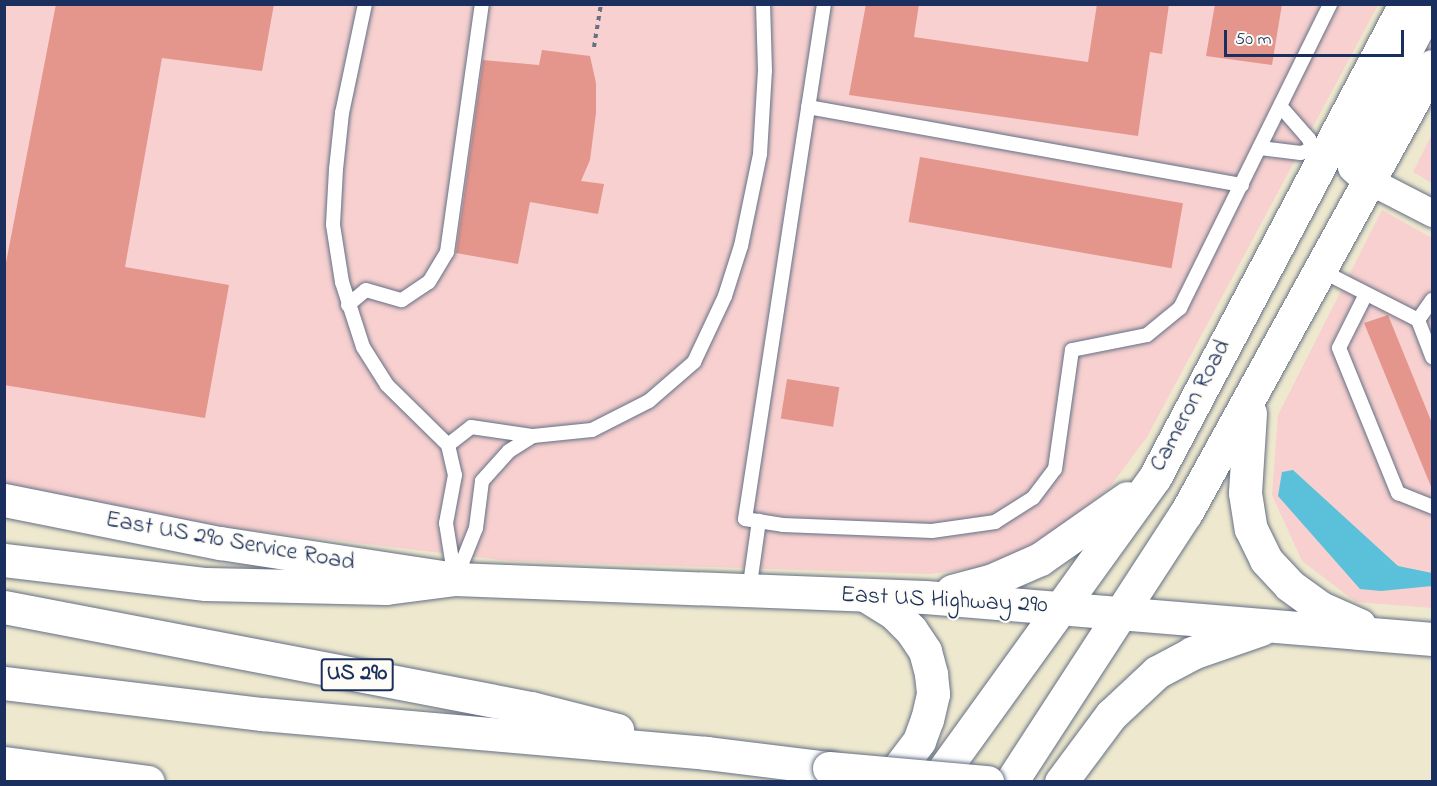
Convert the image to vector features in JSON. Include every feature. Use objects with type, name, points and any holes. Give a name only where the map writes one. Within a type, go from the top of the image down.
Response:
[{"type":"main road","name":"Cameron Road","points":[[934,782],[1064,608],[1155,477],[1318,152],[1406,4]]},
{"type":"main road","points":[[1370,181],[1354,166],[1359,139],[1430,4]]},
{"type":"main road","name":"Cameron Road","points":[[1011,782],[1125,612],[1251,399],[1432,66]]},
{"type":"main road","points":[[1251,399],[1245,493],[1251,530],[1266,560],[1289,585],[1321,608],[1378,634]]},
{"type":"main road","points":[[926,597],[990,582],[1040,559],[1089,528],[1155,477]]},
{"type":"main road","name":"East US 290 Service Road","points":[[4,500],[220,543],[455,579]]},
{"type":"main road","points":[[4,560],[206,584],[386,588],[455,579]]},
{"type":"main road","name":"East US Highway 290","points":[[455,579],[926,597],[1432,639]]},
{"type":"main road","points":[[865,596],[895,614],[911,630],[925,651],[931,674],[933,694],[919,741],[888,782]]},
{"type":"main road","name":"US 290","points":[[4,607],[531,708],[706,753],[829,768],[987,782]]},
{"type":"main road","points":[[1061,782],[1111,715],[1157,672],[1192,653],[1274,625]]},
{"type":"main road","points":[[4,683],[373,725],[706,753]]},
{"type":"main road","points":[[4,763],[148,782]]},
{"type":"street","points":[[1370,181],[1432,213]]},
{"type":"lane","points":[[364,4],[342,113],[333,225],[348,305],[363,347],[387,385],[448,445],[455,475],[446,524],[455,579]]},
{"type":"lane","points":[[348,305],[366,290],[402,300],[429,282],[447,252],[482,4]]},
{"type":"lane","points":[[448,445],[471,427],[533,436],[592,430],[649,400],[694,362],[725,297],[741,246],[759,154],[765,71],[763,4]]},
{"type":"lane","points":[[824,4],[745,519],[932,531],[995,522],[1034,498],[1055,469],[1072,350],[1147,335],[1180,309],[1330,4]]},
{"type":"lane","points":[[808,107],[1242,185]]},
{"type":"lane","points":[[1281,107],[1318,152]]},
{"type":"lane","points":[[1260,148],[1301,153],[1318,152]]},
{"type":"lane","points":[[1322,271],[1418,321],[1432,357]]},
{"type":"lane","points":[[1366,294],[1339,348],[1398,493],[1432,507]]},
{"type":"lane","points":[[1418,321],[1432,300]]},
{"type":"lane","points":[[455,579],[477,528],[482,481],[509,451],[533,436]]},
{"type":"lane","points":[[748,591],[759,521]]},
{"type":"path","points":[[594,48],[601,4]]},
{"type":"shaded area","points":[[4,5],[1378,5],[1147,437],[1109,488],[1031,550],[978,568],[930,574],[509,561],[181,522],[5,486]]},
{"type":"shaded area","points":[[1432,134],[1432,183],[1413,172]]},
{"type":"shaded area","points":[[1382,210],[1432,238],[1432,608],[1356,602],[1302,561],[1272,495],[1278,415]]},
{"type":"water","points":[[1293,470],[1398,566],[1432,573],[1432,586],[1381,591],[1360,589],[1278,496],[1282,472]]},
{"type":"building","points":[[56,4],[274,4],[262,71],[162,58],[125,267],[229,285],[205,418],[4,385],[4,273]]},
{"type":"building","points":[[866,4],[919,4],[914,37],[1088,62],[1097,4],[1169,4],[1162,54],[1150,52],[1138,136],[849,95]]},
{"type":"building","points":[[1215,4],[1282,4],[1272,65],[1206,56]]},
{"type":"building","points":[[542,50],[590,56],[596,83],[596,113],[590,160],[581,181],[604,184],[598,214],[530,202],[518,264],[456,253],[483,60],[539,65]]},
{"type":"building","points":[[920,157],[1183,203],[1171,268],[909,222]]},
{"type":"building","points":[[1388,315],[1432,423],[1432,489],[1364,323]]},
{"type":"building","points":[[787,379],[839,387],[833,427],[781,419]]}]
